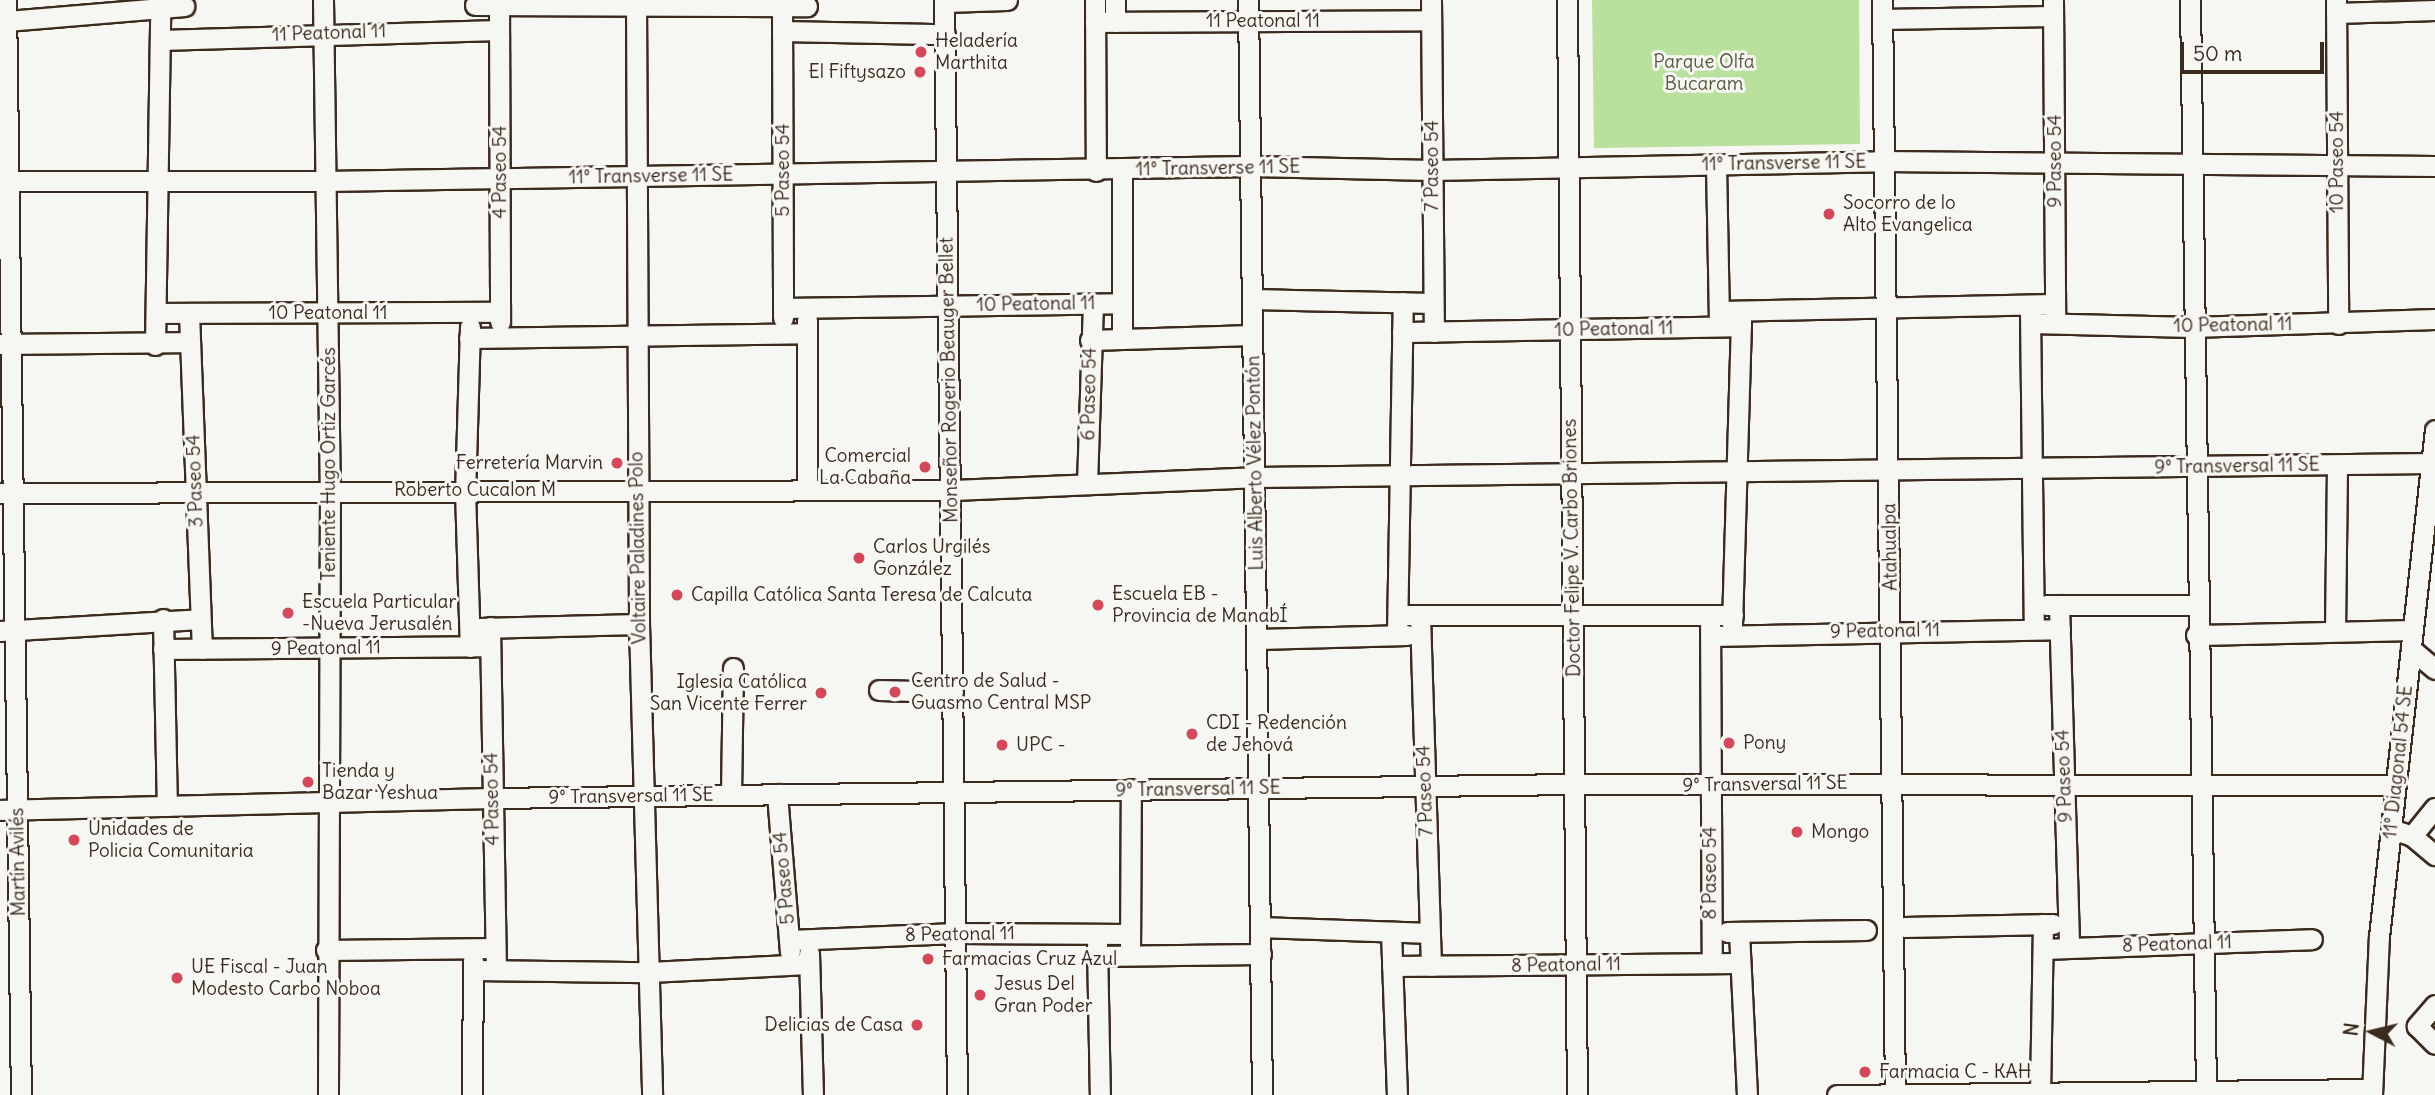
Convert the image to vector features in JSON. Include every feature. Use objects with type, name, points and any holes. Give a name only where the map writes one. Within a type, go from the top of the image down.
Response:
[{"type":"street","name":"Martín Avilés","points":[[6,0],[4,181],[9,810],[21,1095]]},
{"type":"street","name":"Teniente Hugo Ortiz Garcés","points":[[323,0],[330,489],[326,950],[328,1095]]},
{"type":"street","points":[[944,1],[1007,0]]},
{"type":"street","points":[[1095,0],[1096,171]]},
{"type":"street","points":[[1115,0],[1115,22]]},
{"type":"street","name":"Luis Alberto Vélez Pontón","points":[[1248,0],[1262,1095]]},
{"type":"street","points":[[1401,0],[1401,20]]},
{"type":"street","name":"Doctor Felipe V. Carbo Briones","points":[[1567,0],[1577,1095]]},
{"type":"street","points":[[2190,0],[2196,635],[2205,1093]]},
{"type":"street","name":"Monseñor Rogerio Beauger Bellet","points":[[944,1],[957,1095]]},
{"type":"street","points":[[7,21],[160,9],[184,3],[184,38]]},
{"type":"street","points":[[474,29],[475,3],[782,6],[807,3],[807,32]]},
{"type":"street","name":"Voltaire Paladines Polo","points":[[636,3],[639,624],[652,1095]]},
{"type":"street","name":"4 Paseo 54","points":[[499,5],[500,338]]},
{"type":"street","name":"5 Paseo 54","points":[[782,6],[783,333]]},
{"type":"street","points":[[2336,7],[2435,10]]},
{"type":"street","name":"10 Paseo 54","points":[[2336,7],[2339,324]]},
{"type":"street","points":[[1882,10],[2053,8]]},
{"type":"street","name":"9 Paseo 54","points":[[2053,8],[2055,313]]},
{"type":"street","points":[[155,345],[160,9]]},
{"type":"street","name":"11 Peatonal 11","points":[[1095,22],[1401,20],[1431,10]]},
{"type":"street","name":"7 Paseo 54","points":[[1431,10],[1434,332]]},
{"type":"street","name":"Atahualpa","points":[[1882,10],[1888,305],[1895,1095]]},
{"type":"street","name":"11 Peatonal 11","points":[[160,40],[323,33],[499,30]]},
{"type":"street","points":[[782,31],[945,34]]},
{"type":"street","name":"11° Transverse 11 SE","points":[[4,181],[325,181],[1096,171],[1251,166],[1432,170],[1884,161],[2435,166]]},
{"type":"street","points":[[1716,164],[1719,319]]},
{"type":"street","name":"6 Paseo 54","points":[[1122,170],[1122,339]]},
{"type":"street","points":[[1253,299],[1433,303]]},
{"type":"street","points":[[1398,625],[1403,302]]},
{"type":"street","name":"10 Peatonal 11","points":[[783,308],[1122,303]]},
{"type":"street","name":"6 Paseo 54","points":[[1087,484],[1093,304]]},
{"type":"street","name":"10 Peatonal 11","points":[[1402,332],[1570,329],[1741,319],[1888,305],[2030,314],[2055,313],[2192,327],[2435,319]]},
{"type":"street","points":[[807,307],[807,490]]},
{"type":"street","name":"4 Paseo 54","points":[[470,312],[465,491],[480,637],[492,797],[496,970]]},
{"type":"street","name":"10 Peatonal 11","points":[[156,313],[500,312]]},
{"type":"street","name":"3 Paseo 54","points":[[188,313],[202,649]]},
{"type":"street","points":[[2030,314],[2034,629]]},
{"type":"street","points":[[1732,625],[1741,319]]},
{"type":"street","points":[[469,338],[807,333]]},
{"type":"street","name":"10 Peatonal 11","points":[[1090,340],[1252,335]]},
{"type":"street","points":[[6,344],[155,345],[190,342]]},
{"type":"street","name":"11° Diagonal 54 SE","points":[[2372,1092],[2379,937],[2435,430]]},
{"type":"street","points":[[2335,631],[2337,465]]},
{"type":"street","name":"9° Transversal 11 SE","points":[[951,490],[1256,477],[2433,465]]},
{"type":"street","name":"Roberto Cucalon M","points":[[7,493],[330,489],[951,490]]},
{"type":"street","name":"9 Paseo 54","points":[[2059,605],[2069,947]]},
{"type":"street","points":[[2034,606],[2196,605]]},
{"type":"street","name":"9 Peatonal 11","points":[[1258,639],[1398,625],[1573,615],[1711,626],[1891,631],[2060,629]]},
{"type":"street","points":[[8,631],[200,618]]},
{"type":"street","points":[[163,619],[167,806]]},
{"type":"street","name":"9 Peatonal 11","points":[[163,649],[329,649],[639,624]]},
{"type":"street","name":"7 Paseo 54","points":[[1420,625],[1431,966]]},
{"type":"street","name":"8 Paseo 54","points":[[1711,626],[1710,932],[1713,962]]},
{"type":"street","points":[[2196,635],[2335,631],[2412,639],[2435,668]]},
{"type":"street","points":[[731,794],[733,668]]},
{"type":"street","points":[[879,690],[953,692]]},
{"type":"street","name":"9° Transversal 11 SE","points":[[9,810],[492,797],[1574,784],[2199,782],[2395,785]]},
{"type":"street","points":[[1130,955],[1131,789]]},
{"type":"street","name":"5 Paseo 54","points":[[777,794],[799,939],[799,963],[813,1095]]},
{"type":"street","points":[[2412,836],[2435,808]]},
{"type":"street","points":[[2391,829],[2412,836],[2435,855]]},
{"type":"street","points":[[2040,1094],[2042,924]]},
{"type":"street","points":[[1904,927],[2068,924]]},
{"type":"street","points":[[1261,928],[1430,933]]},
{"type":"street","points":[[1710,932],[1866,930]]},
{"type":"street","points":[[1391,932],[1397,1095]]},
{"type":"street","name":"8 Paseo 54","points":[[1739,932],[1747,1095]]},
{"type":"street","name":"8 Peatonal 11","points":[[799,939],[956,933],[1130,934]]},
{"type":"street","points":[[1097,934],[1100,1095]]},
{"type":"street","name":"8 Peatonal 11","points":[[2043,948],[2312,939]]},
{"type":"street","points":[[326,950],[495,948]]},
{"type":"street","points":[[472,1095],[473,949]]},
{"type":"street","points":[[1097,956],[1261,954]]},
{"type":"street","points":[[474,970],[649,972],[799,963]]},
{"type":"street","name":"8 Peatonal 11","points":[[1392,966],[1740,963]]},
{"type":"street","points":[[2435,1005],[2417,1026],[2435,1044]]},
{"type":"street","points":[[1837,1095],[2372,1092]]},
{"type":"green space","name":"Parque Olfa Bucaram","points":[[1592,0],[1859,0],[1860,144],[1594,148]]},
{"type":"place","name":"Heladería Marthita","points":[[921,52]]},
{"type":"place","name":"El Fiftysazo","points":[[920,72]]},
{"type":"place","name":"Socorro de lo Alto Evangelica","points":[[1829,214]]},
{"type":"place","name":"Ferretería Marvin","points":[[617,463]]},
{"type":"place","name":"Comercial La Cabaña","points":[[925,467]]},
{"type":"place","name":"Carlos Urgilés González","points":[[859,558]]},
{"type":"place","name":"Capilla Católica Santa Teresa de Calcuta","points":[[677,595]]},
{"type":"place","name":"Escuela EB - Provincia de ManabÍ","points":[[1098,605]]},
{"type":"place","name":"Escuela Particular -Nueva Jerusalén","points":[[288,613]]},
{"type":"place","name":"Centro de Salud - Guasmo Central MSP","points":[[895,692]]},
{"type":"place","name":"Iglesia Católica San Vicente Ferrer","points":[[821,693]]},
{"type":"place","name":"CDI - Redención de Jehová","points":[[1192,734]]},
{"type":"place","name":"Pony","points":[[1729,743]]},
{"type":"place","name":"UPC -","points":[[1002,745]]},
{"type":"place","name":"Tienda y Bazar Yeshua","points":[[308,782]]},
{"type":"place","name":"Mongo","points":[[1797,832]]},
{"type":"place","name":"Unidades de Policia Comunitaria","points":[[74,840]]},
{"type":"place","name":"Farmacias Cruz Azul","points":[[928,959]]},
{"type":"place","name":"UE Fiscal - Juan Modesto Carbo Noboa","points":[[177,978]]},
{"type":"place","name":"Jesus Del Gran Poder","points":[[980,995]]},
{"type":"place","name":"Delicias de Casa","points":[[917,1025]]},
{"type":"place","name":"Farmacia C - KAH","points":[[1865,1072]]}]
